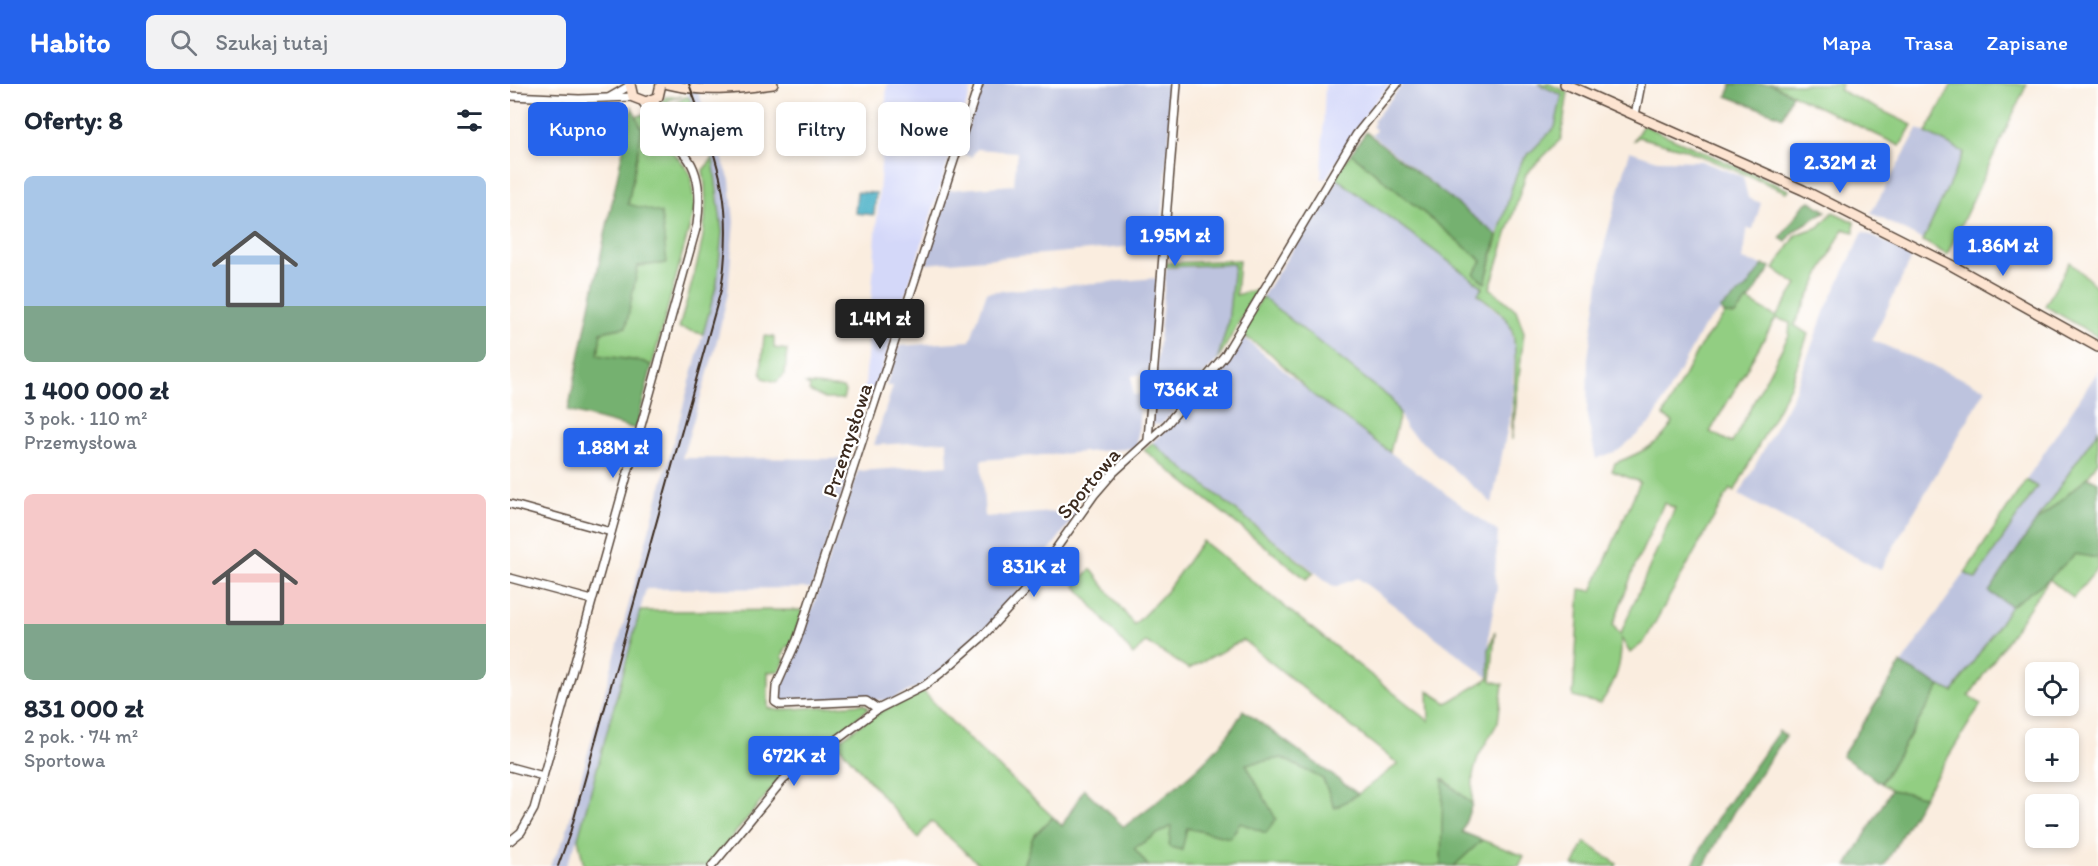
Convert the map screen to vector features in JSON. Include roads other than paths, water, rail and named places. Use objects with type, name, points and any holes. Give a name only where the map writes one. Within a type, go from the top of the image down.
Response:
[{"type":"main road","points":[[668,84],[686,89]]},
{"type":"main road","points":[[630,85],[633,97],[644,102],[659,92],[686,89],[726,90],[773,84]]},
{"type":"main road","points":[[1565,84],[1776,177],[2020,302],[2098,347]]},
{"type":"street","name":"Przemysłowa","points":[[878,709],[866,701],[780,705],[775,702],[774,691],[797,640],[850,484],[979,84]]},
{"type":"street","points":[[1148,439],[1178,84]]},
{"type":"street","name":"Sportowa","points":[[712,866],[783,780],[878,709],[924,686],[980,639],[1046,565],[1096,493],[1148,439],[1167,424],[1225,355],[1356,135],[1397,84]]},
{"type":"street","points":[[1635,115],[1641,84]]},
{"type":"street","points":[[607,98],[630,85]]},
{"type":"street","points":[[510,96],[633,97]]},
{"type":"street","points":[[510,841],[521,832],[531,816],[699,212],[698,191],[690,163],[684,156]]},
{"type":"street","points":[[510,504],[611,532]]},
{"type":"street","points":[[510,578],[592,600]]},
{"type":"street","points":[[510,767],[543,776]]},
{"type":"water","points":[[857,192],[876,193],[874,215],[855,213]]},
{"type":"railway","points":[[558,866],[570,833],[721,290],[726,232],[722,184],[709,138],[689,84]]}]
